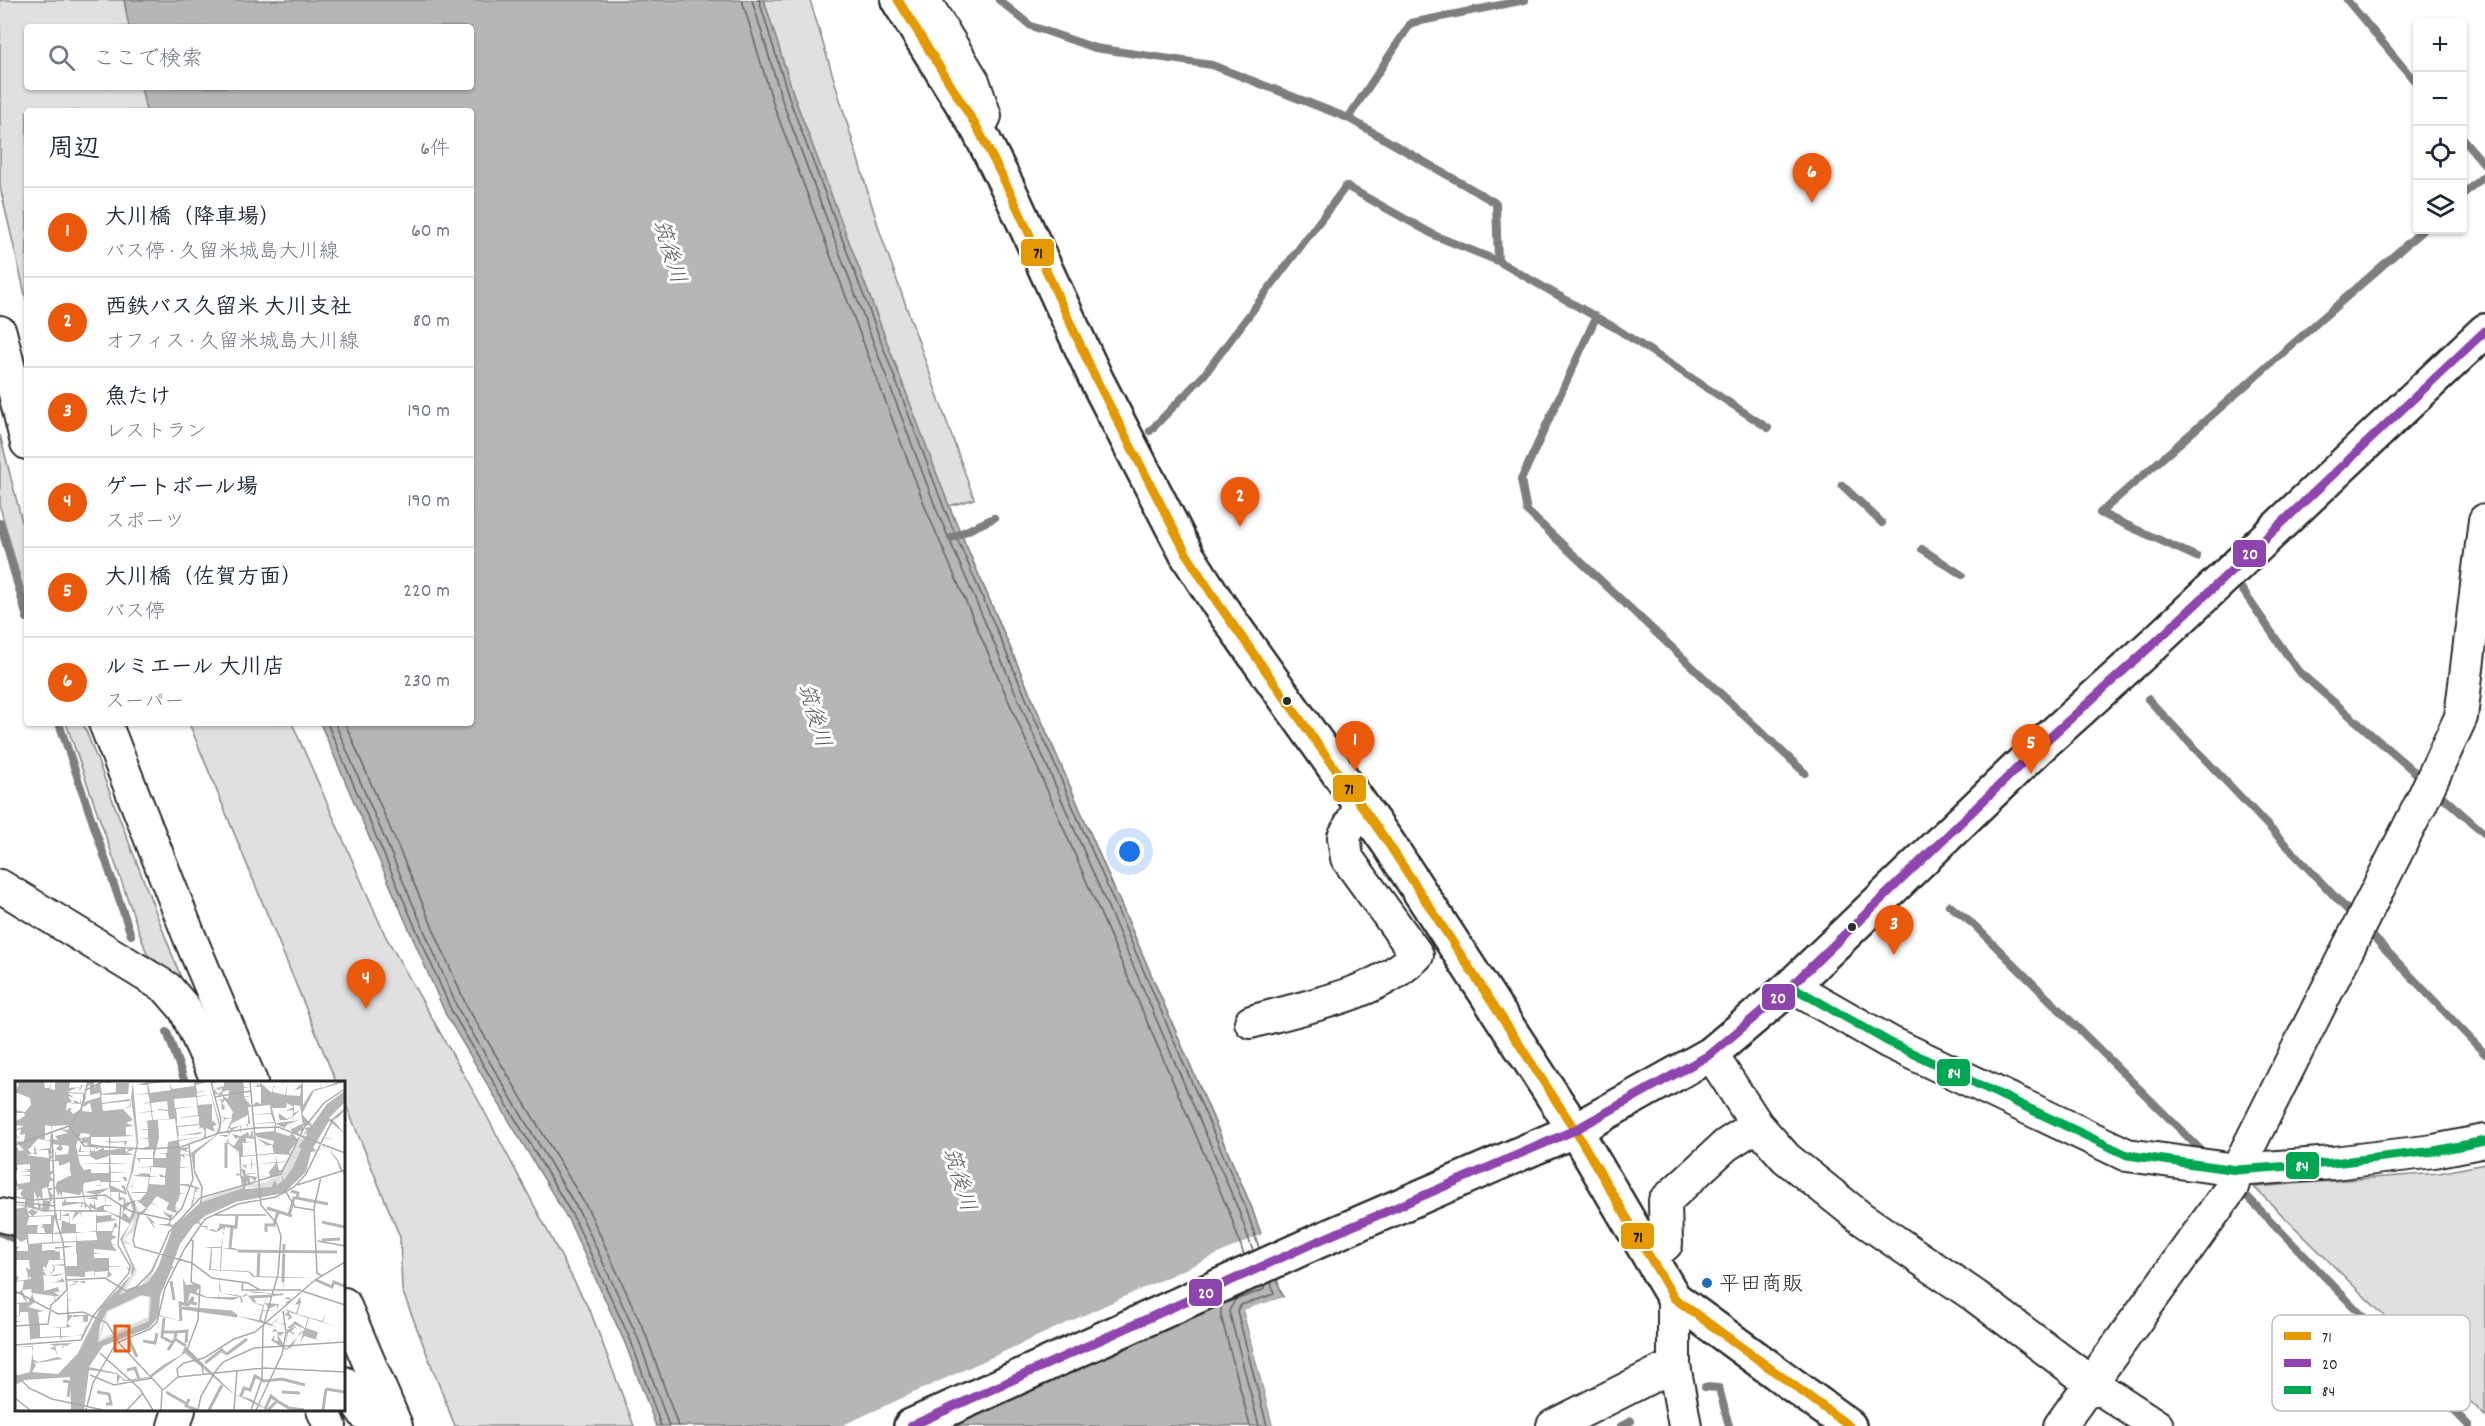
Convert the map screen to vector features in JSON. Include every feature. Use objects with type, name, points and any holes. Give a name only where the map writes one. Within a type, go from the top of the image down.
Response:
[{"type":"main road","points":[[898,0],[978,129],[1011,194],[1096,379],[1187,555],[1219,605],[1361,805],[1575,1130],[1652,1257],[1674,1298],[1849,1426]]},
{"type":"main road","points":[[911,1426],[1316,1242],[1575,1130],[1711,1054],[1791,986],[2037,749],[2161,637],[2485,331]]},
{"type":"street","points":[[924,0],[974,81],[985,116],[978,129]]},
{"type":"street","points":[[0,332],[24,431]]},
{"type":"street","points":[[2060,1426],[2232,1187],[2237,1170],[2421,803],[2461,717],[2485,520]]},
{"type":"street","points":[[106,726],[190,938],[250,1081]]},
{"type":"street","points":[[1251,1022],[1352,993],[1401,970],[1417,954],[1347,858],[1344,837],[1361,805]]},
{"type":"street","points":[[0,886],[167,988],[185,1009],[217,1081]]},
{"type":"street","points":[[1791,986],[1889,1042],[2127,1155],[2237,1170],[2333,1163],[2434,1151],[2485,1141]]},
{"type":"street","points":[[1711,1054],[1757,1125],[1786,1158],[1861,1218],[1975,1296],[2090,1382],[2157,1426]]},
{"type":"street","points":[[1652,1257],[1666,1244],[1665,1201],[1725,1145],[1757,1125]]},
{"type":"street","points":[[0,1215],[15,1219]]},
{"type":"street","points":[[1674,1298],[1674,1365],[1685,1426]]},
{"type":"street","points":[[345,1306],[396,1426]]},
{"type":"street","points":[[1553,1426],[1674,1365]]},
{"type":"street","points":[[345,1384],[373,1426]]},
{"type":"street","points":[[174,1426],[179,1411]]},
{"type":"street","points":[[323,1411],[330,1426]]},
{"type":"shaded area","points":[[0,0],[157,0],[161,24],[24,24],[24,90],[172,90],[174,108],[24,108],[24,290],[0,187]]},
{"type":"shaded area","points":[[741,0],[810,0],[880,232],[974,499],[949,506],[1251,1206],[1283,1297],[1243,1310]]},
{"type":"shaded area","points":[[0,435],[24,529],[24,591],[0,507]]},
{"type":"shaded area","points":[[67,726],[84,726],[182,980],[147,954]]},
{"type":"shaded area","points":[[190,726],[293,726],[385,935],[481,1105],[591,1313],[634,1426],[455,1426],[402,1290],[400,1237],[345,1102],[345,1081],[336,1081]]},
{"type":"shaded area","points":[[2485,1164],[2485,1416],[2470,1401],[2470,1315],[2383,1315],[2254,1187],[2439,1173]]},
{"type":"water","name":"筑後川","points":[[124,0],[764,0],[795,99],[949,506],[1251,1206],[1283,1297],[1243,1311],[1273,1426],[656,1426],[625,1343],[569,1221],[446,1015],[321,726],[474,726],[474,108],[145,108],[142,90],[474,90],[474,24],[128,24]]},
{"type":"pier","points":[[1264,1233],[1279,1275],[948,1426],[841,1426]]},
{"type":"pier","points":[[1283,1297],[1284,1300],[1246,1312],[1276,1426],[1273,1426],[1243,1310]]},
{"type":"waterway","points":[[999,0],[1031,26],[1095,48],[1212,65],[1348,118],[1496,203],[1498,261],[1617,329],[1768,428]]},
{"type":"waterway","points":[[1348,118],[1411,23],[1525,0]]},
{"type":"waterway","points":[[2347,0],[2413,79]]},
{"type":"waterway","points":[[2467,144],[2485,165]]},
{"type":"waterway","points":[[2467,191],[2485,175]]},
{"type":"waterway","points":[[1150,431],[1204,375],[1346,186],[1436,236],[1498,261]]},
{"type":"waterway","points":[[2197,557],[2100,513],[2418,234]]},
{"type":"waterway","points":[[1596,317],[1521,480],[1527,511],[1805,773]]},
{"type":"waterway","points":[[1842,485],[1882,523]]},
{"type":"waterway","points":[[951,538],[994,518]]},
{"type":"waterway","points":[[0,523],[24,607]]},
{"type":"waterway","points":[[1922,549],[1962,575]]},
{"type":"waterway","points":[[2237,582],[2298,671],[2425,781]]},
{"type":"waterway","points":[[2148,699],[2356,919]]},
{"type":"waterway","points":[[60,726],[131,935]]},
{"type":"waterway","points":[[2435,790],[2485,834]]},
{"type":"waterway","points":[[1949,905],[1974,925],[2208,1157]]},
{"type":"waterway","points":[[2365,928],[2485,1054]]},
{"type":"waterway","points":[[167,1032],[185,1081]]},
{"type":"waterway","points":[[2238,1187],[2362,1315]]},
{"type":"waterway","points":[[0,1232],[15,1240]]},
{"type":"waterway","points":[[1705,1387],[1719,1388],[1729,1426]]},
{"type":"waterway","points":[[2455,1411],[2469,1426]]},
{"type":"waterway","points":[[1621,1426],[1631,1421]]},
{"type":"transit line","name":"71","points":[[898,0],[978,129],[1011,194],[1096,379],[1187,555],[1219,605],[1388,843],[1575,1130],[1674,1298],[1849,1426]]},
{"type":"transit line","name":"20","points":[[911,1426],[1316,1242],[1575,1130],[1711,1054],[1789,988],[2037,749],[2161,637],[2485,331]]},
{"type":"transit line","name":"84","points":[[1791,986],[1889,1042],[2127,1155],[2237,1170],[2333,1163],[2434,1151],[2485,1141]]},
{"type":"place","name":"ルミエール 大川店","points":[[1812,203]]},
{"type":"place","name":"西鉄バス久留米 大川支社","points":[[1240,527]]},
{"type":"place","name":"大川橋（降車場）","points":[[1355,771]]},
{"type":"place","name":"大川橋（佐賀方面）","points":[[2031,774]]},
{"type":"place","name":"魚たけ","points":[[1894,955]]},
{"type":"place","name":"ゲートボール場","points":[[366,1009]]},
{"type":"place","name":"平田商販","points":[[1707,1283]]}]
